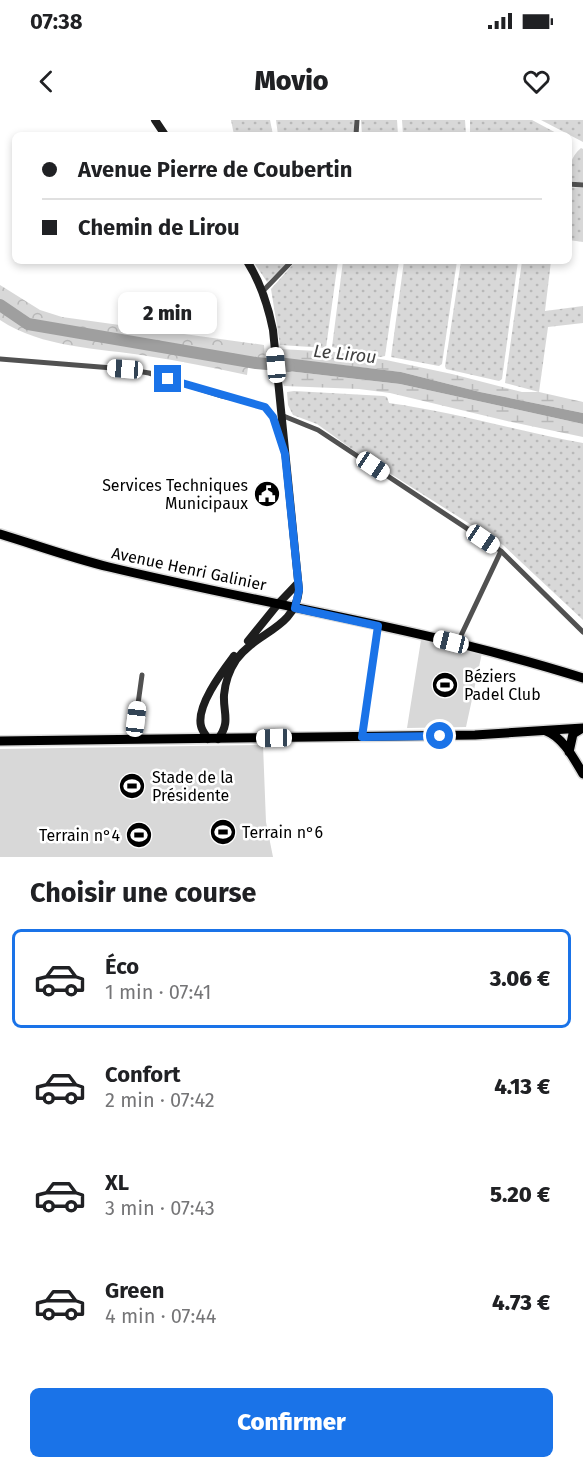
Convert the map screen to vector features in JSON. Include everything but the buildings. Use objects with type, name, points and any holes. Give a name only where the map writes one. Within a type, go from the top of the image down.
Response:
[{"type":"main road","points":[[213,739],[225,730],[224,695],[235,661],[255,640],[282,624],[295,608],[298,597],[278,381],[269,310],[261,288],[247,264]]},
{"type":"main road","name":"Avenue Henri Galinier","points":[[0,534],[106,566],[457,644],[516,658],[583,678]]},
{"type":"main road","points":[[213,739],[201,726],[201,716],[212,688],[222,672],[298,583]]},
{"type":"main road","points":[[0,741],[475,735],[583,728]]},
{"type":"main road","points":[[569,752],[573,734],[583,728]]},
{"type":"main road","points":[[541,731],[553,734],[569,752],[583,774]]},
{"type":"street","points":[[261,288],[289,264]]},
{"type":"street","points":[[0,359],[149,373],[222,396],[254,403],[265,407],[273,417],[285,454]]},
{"type":"street","points":[[281,415],[318,430],[501,551],[583,632]]},
{"type":"street","points":[[457,644],[501,551]]},
{"type":"street","points":[[362,737],[378,626]]},
{"type":"street","points":[[133,740],[142,675]]},
{"type":"green space","points":[[231,120],[270,120],[272,132],[233,132]]},
{"type":"green space","points":[[276,120],[354,120],[354,132],[278,132]]},
{"type":"green space","points":[[361,120],[397,120],[398,132],[362,132]]},
{"type":"green space","points":[[402,120],[465,120],[466,132],[403,132]]},
{"type":"green space","points":[[470,120],[532,120],[554,132],[470,132]]},
{"type":"green space","points":[[541,120],[583,120],[583,142],[572,136],[572,132],[564,132]]},
{"type":"green space","points":[[581,148],[583,149],[583,183],[572,181],[574,155]]},
{"type":"green space","points":[[572,187],[583,188],[583,242],[572,240]]},
{"type":"green space","points":[[255,264],[287,264],[267,282]]},
{"type":"green space","points":[[293,264],[338,264],[326,348],[280,345],[271,289]]},
{"type":"green space","points":[[343,264],[399,264],[385,356],[380,357],[332,347]]},
{"type":"green space","points":[[404,264],[457,264],[442,364],[439,366],[391,357]]},
{"type":"green space","points":[[461,264],[518,264],[502,379],[499,381],[446,369]]},
{"type":"green space","points":[[522,264],[551,264],[545,311],[583,306],[583,323],[548,327],[539,392],[505,383]]},
{"type":"green space","points":[[0,285],[40,310],[62,317],[264,345],[265,360],[161,345],[161,351],[248,367],[247,375],[172,360],[52,342],[16,329],[0,320]]},
{"type":"green space","points":[[279,349],[336,352],[386,360],[522,392],[539,392],[583,402],[583,413],[480,392],[401,372],[279,358]]},
{"type":"green space","points":[[279,370],[400,384],[583,424],[583,437],[390,393],[359,389],[284,386]]},
{"type":"green space","points":[[287,392],[384,396],[387,397],[389,403],[438,411],[583,443],[583,620],[503,545],[356,452],[317,424],[293,415],[288,405]]},
{"type":"green space","name":"Béziers Padel Club","points":[[421,640],[482,653],[466,727],[407,728]]},
{"type":"green space","name":"Stade de la Présidente","points":[[263,745],[266,822],[273,857],[0,857],[0,749]]},
{"type":"shaded area","points":[[278,357],[401,372],[480,392],[583,413],[583,424],[400,384],[279,370]]},
{"type":"waterway","name":"Le Lirou","points":[[0,305],[28,324],[256,363],[289,366]]},
{"type":"place","name":"Services Techniques Municipaux","points":[[267,494]]},
{"type":"place","name":"Béziers Padel Club","points":[[445,685]]},
{"type":"place","name":"Stade de la Présidente","points":[[132,786]]},
{"type":"place","name":"Terrain n°6","points":[[223,832]]},
{"type":"place","name":"Terrain n°4","points":[[139,835]]},
{"type":"route","points":[[168,379],[222,396],[254,403],[265,407],[273,417],[285,454],[299,590],[295,608],[378,626],[362,737],[440,736]]}]
